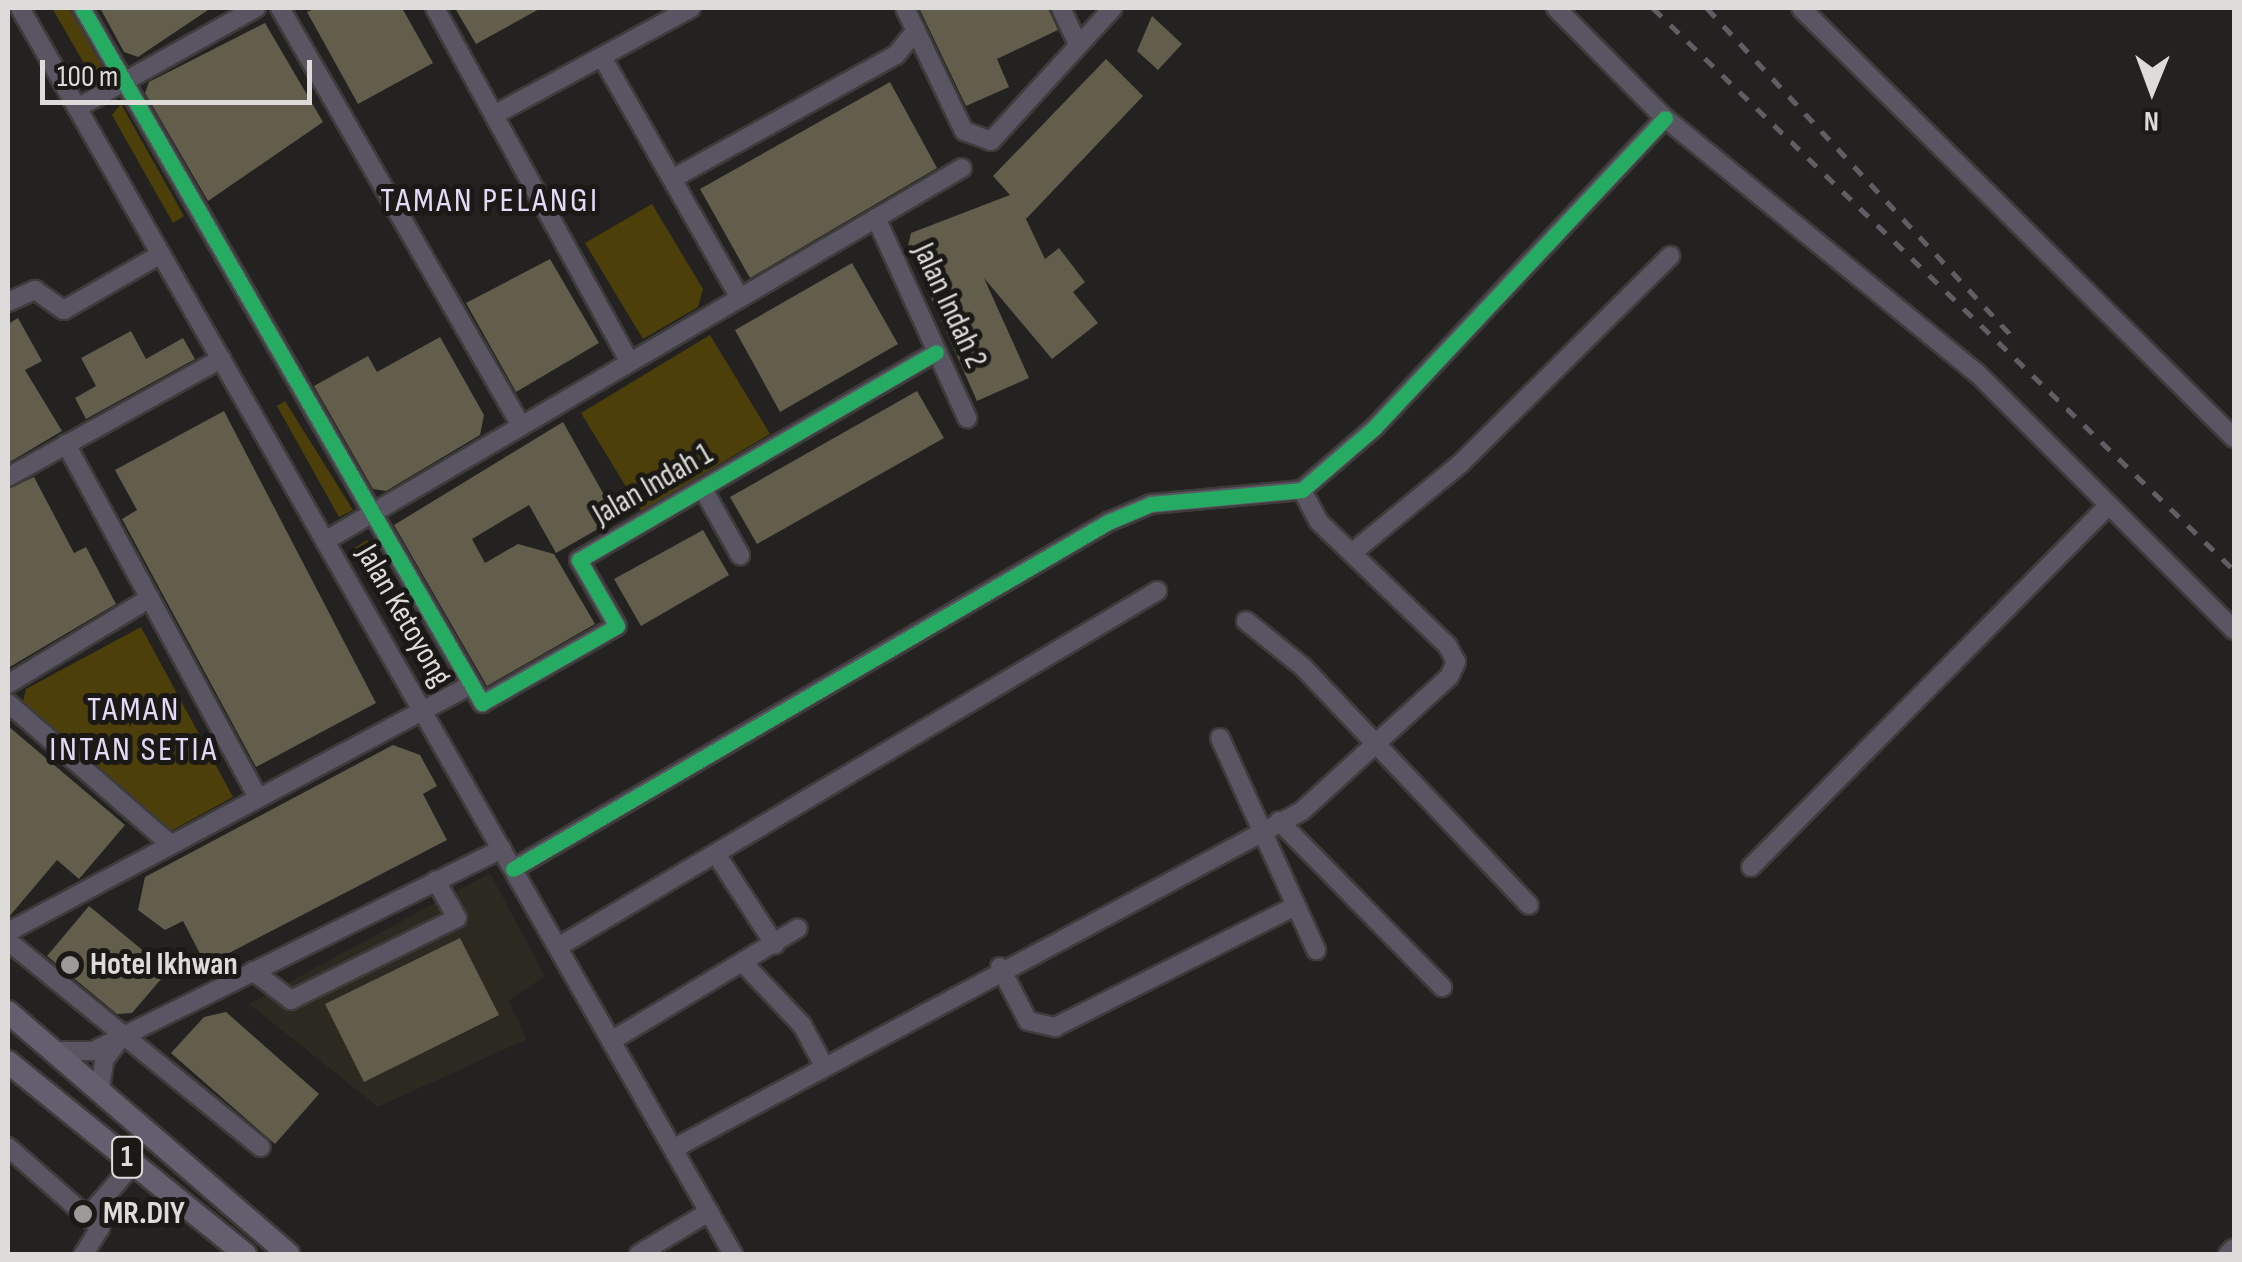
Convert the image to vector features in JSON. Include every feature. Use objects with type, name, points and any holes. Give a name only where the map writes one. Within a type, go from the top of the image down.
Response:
[{"type":"main road","name":"1","points":[[8,1012],[288,1254]]},
{"type":"main road","name":"1","points":[[8,1062],[246,1254]]},
{"type":"street","name":"Jalan Ketoyong","points":[[20,8],[733,1254]]},
{"type":"street","points":[[8,932],[469,686],[82,8]]},
{"type":"street","points":[[78,108],[256,8]]},
{"type":"street","points":[[280,8],[521,426]]},
{"type":"street","points":[[435,8],[630,362]]},
{"type":"street","points":[[494,116],[692,8]]},
{"type":"street","points":[[905,8],[964,131],[991,141],[1077,42],[1114,8]]},
{"type":"street","points":[[1062,8],[1077,42]]},
{"type":"street","points":[[1556,8],[1665,118],[1978,374],[2234,630]]},
{"type":"street","points":[[1801,8],[2234,438]]},
{"type":"street","points":[[672,179],[896,55],[916,30]]},
{"type":"street","points":[[602,57],[740,298]]},
{"type":"street","points":[[513,869],[1108,522],[1151,504],[1302,490],[1374,428],[1665,118]]},
{"type":"street","points":[[325,540],[962,168]]},
{"type":"street","name":"Jalan Indah 2","points":[[876,218],[967,418]]},
{"type":"street","points":[[8,302],[35,290],[64,310],[161,254]]},
{"type":"street","points":[[1353,552],[1460,464],[1670,256]]},
{"type":"street","name":"Jalan Indah 1","points":[[469,686],[482,702],[617,626],[579,560],[936,352]]},
{"type":"street","points":[[8,476],[221,359]]},
{"type":"street","points":[[66,444],[258,798]]},
{"type":"street","points":[[703,489],[740,555]]},
{"type":"street","points":[[673,1149],[1000,967],[1279,821],[1371,746],[1456,662],[1353,552],[1319,522],[1302,490]]},
{"type":"street","points":[[1751,866],[2108,506]]},
{"type":"street","points":[[558,947],[1157,592]]},
{"type":"street","points":[[8,684],[150,598]]},
{"type":"street","points":[[1246,621],[1303,667],[1371,746],[1530,905]]},
{"type":"street","points":[[8,703],[169,843]]},
{"type":"street","points":[[1220,738],[1316,950]]},
{"type":"street","points":[[1279,821],[1442,987]]},
{"type":"street","points":[[57,1051],[93,1051],[502,849]]},
{"type":"street","points":[[716,854],[775,945]]},
{"type":"street","points":[[252,971],[291,1000],[457,918],[436,882]]},
{"type":"street","points":[[1000,967],[1028,1021],[1055,1027],[1294,907]]},
{"type":"street","points":[[611,1041],[745,965],[798,928]]},
{"type":"street","points":[[8,941],[261,1147]]},
{"type":"street","points":[[745,965],[802,1026],[823,1064]]},
{"type":"street","points":[[100,1090],[104,1060],[124,1035]]},
{"type":"street","points":[[8,1148],[100,1228],[84,1254]]},
{"type":"street","points":[[89,1215],[134,1163]]},
{"type":"street","points":[[639,1254],[709,1212]]},
{"type":"street","points":[[2228,1254],[2234,1248]]},
{"type":"shaded area","points":[[52,8],[69,8],[110,80],[96,84]]},
{"type":"shaded area","points":[[121,104],[184,216],[173,223],[112,115]]},
{"type":"shaded area","points":[[652,204],[703,289],[698,307],[643,339],[585,243]]},
{"type":"shaded area","points":[[710,335],[770,434],[641,511],[581,413]]},
{"type":"shaded area","points":[[285,401],[353,510],[339,517],[277,406]]},
{"type":"shaded area","points":[[367,540],[443,678],[439,685],[355,548]]},
{"type":"shaded area","points":[[141,627],[233,797],[167,833],[22,706],[26,689]]},
{"type":"shaded area","points":[[490,873],[545,976],[508,1001],[527,1039],[378,1107],[249,1004]]},
{"type":"building","points":[[100,8],[211,8],[138,57],[124,52]]},
{"type":"building","points":[[316,8],[402,8],[433,63],[358,104],[307,12]]},
{"type":"building","points":[[455,8],[541,8],[476,44]]},
{"type":"building","points":[[919,8],[1048,8],[1058,30],[997,59],[1009,87],[966,106]]},
{"type":"building","points":[[1152,16],[1182,44],[1158,70],[1137,51]]},
{"type":"building","points":[[265,23],[323,122],[208,201],[145,93],[149,82]]},
{"type":"building","points":[[1106,59],[1143,96],[1026,219],[1045,259],[1059,248],[1085,282],[1073,292],[1098,323],[1052,359],[984,278],[1029,378],[977,401],[908,246],[911,233],[1010,195],[993,176]]},
{"type":"building","points":[[890,82],[937,168],[750,278],[700,189]]},
{"type":"building","points":[[550,259],[599,343],[516,392],[466,303]]},
{"type":"building","points":[[852,263],[898,344],[780,412],[735,330]]},
{"type":"building","points":[[18,318],[42,361],[25,370],[62,431],[8,463],[8,324]]},
{"type":"building","points":[[131,331],[146,359],[183,338],[195,359],[86,419],[75,398],[96,386],[81,358]]},
{"type":"building","points":[[440,337],[484,415],[480,435],[386,491],[373,489],[314,386],[368,356],[377,372]]},
{"type":"building","points":[[917,391],[944,438],[757,544],[730,497]]},
{"type":"building","points":[[224,411],[376,703],[256,767],[122,519],[137,510],[115,470]]},
{"type":"building","points":[[563,422],[617,518],[556,553],[529,505],[472,539],[485,563],[518,544],[554,554],[595,624],[487,686],[394,525]]},
{"type":"building","points":[[34,477],[74,553],[86,547],[116,604],[8,668],[8,489]]},
{"type":"building","points":[[703,530],[729,575],[641,626],[614,579]]},
{"type":"building","points":[[8,726],[125,825],[79,879],[57,860],[8,918]]},
{"type":"building","points":[[393,745],[420,755],[437,786],[423,794],[447,840],[206,965],[183,921],[165,930],[138,910],[145,877]]},
{"type":"building","points":[[89,906],[168,971],[132,1013],[117,1014],[47,956]]},
{"type":"building","points":[[460,938],[499,1015],[364,1082],[325,1004]]},
{"type":"building","points":[[226,1012],[319,1094],[275,1144],[171,1053],[204,1017]]},
{"type":"railway","points":[[1653,8],[2234,570]]},
{"type":"railway","points":[[1707,8],[2014,338]]},
{"type":"cycle path","points":[[82,8],[482,703],[617,626],[579,560],[936,352]]},
{"type":"cycle path","points":[[513,869],[1108,522],[1151,504],[1302,490],[1374,428],[1665,118]]},
{"type":"place","name":"Hotel Ikhwan","points":[[70,965]]},
{"type":"place","name":"MR.DIY","points":[[83,1214]]},
{"type":"district","name":"TAMAN PELANGI","points":[[490,201]]},
{"type":"district","name":"TAMAN INTAN SETIA","points":[[134,730]]}]
